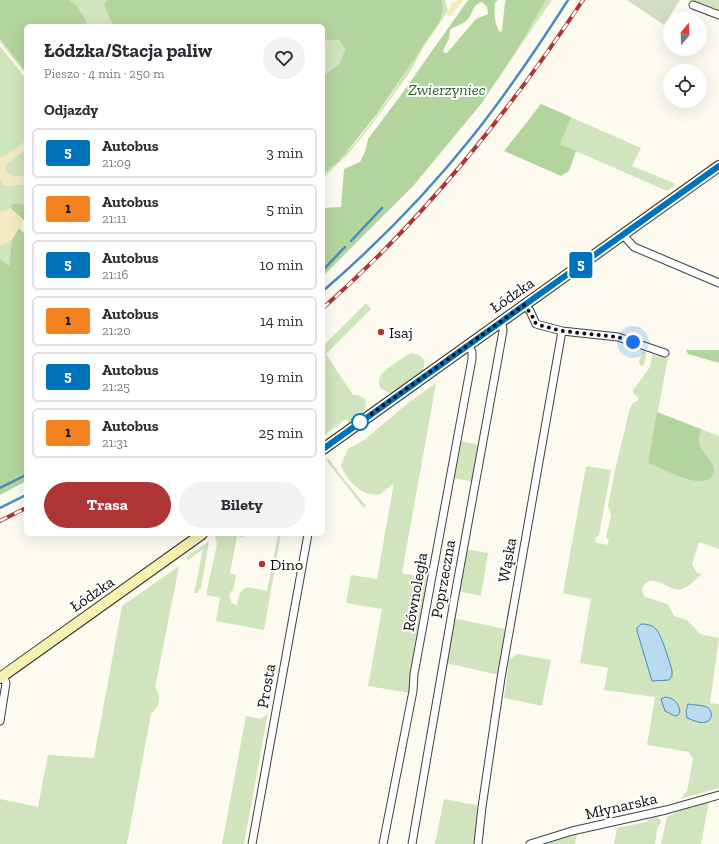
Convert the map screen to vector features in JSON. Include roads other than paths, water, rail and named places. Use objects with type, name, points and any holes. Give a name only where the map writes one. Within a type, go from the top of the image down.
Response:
[{"type":"main road","name":"Łódzka","points":[[325,448],[719,166]]},
{"type":"main road","name":"Łódzka","points":[[2,676],[199,536]]},
{"type":"street","points":[[693,5],[719,15]]},
{"type":"street","points":[[623,235],[634,247],[719,283]]},
{"type":"street","points":[[524,305],[530,311],[536,324],[562,331],[618,337],[665,353]]},
{"type":"street","name":"Poprzeczna","points":[[412,844],[503,329],[502,320]]},
{"type":"street","name":"Wąska","points":[[478,844],[501,678],[562,331]]},
{"type":"street","name":"Równoległa","points":[[383,844],[413,691],[414,674],[472,359],[472,352],[468,345]]},
{"type":"street","name":"Prosta","points":[[252,844],[308,536]]},
{"type":"street","points":[[0,721],[6,683],[2,676]]},
{"type":"street","name":"Młynarska","points":[[530,844],[572,831],[666,810],[719,795]]},
{"type":"water","points":[[641,624],[653,627],[661,637],[672,670],[672,676],[669,680],[652,681],[637,631],[637,628]]},
{"type":"water","points":[[665,697],[673,699],[677,703],[680,711],[678,715],[675,716],[665,711],[661,699]]},
{"type":"water","points":[[688,704],[707,707],[711,713],[710,719],[706,722],[696,722],[687,718],[686,711]]},
{"type":"waterway","points":[[325,289],[362,256],[438,178],[510,87],[568,0]]},
{"type":"waterway","points":[[351,241],[382,208]]},
{"type":"waterway","points":[[325,268],[345,247]]},
{"type":"waterway","points":[[0,488],[24,476]]},
{"type":"waterway","points":[[0,508],[24,496]]},
{"type":"railway","points":[[325,306],[396,238],[463,163],[525,83],[583,0]]},
{"type":"railway","points":[[0,521],[24,509]]},
{"type":"place","name":"Isaj","points":[[381,332]]},
{"type":"place","name":"Dino","points":[[262,564]]},
{"type":"park label","name":"Zwierzyniec","points":[[447,89]]}]
